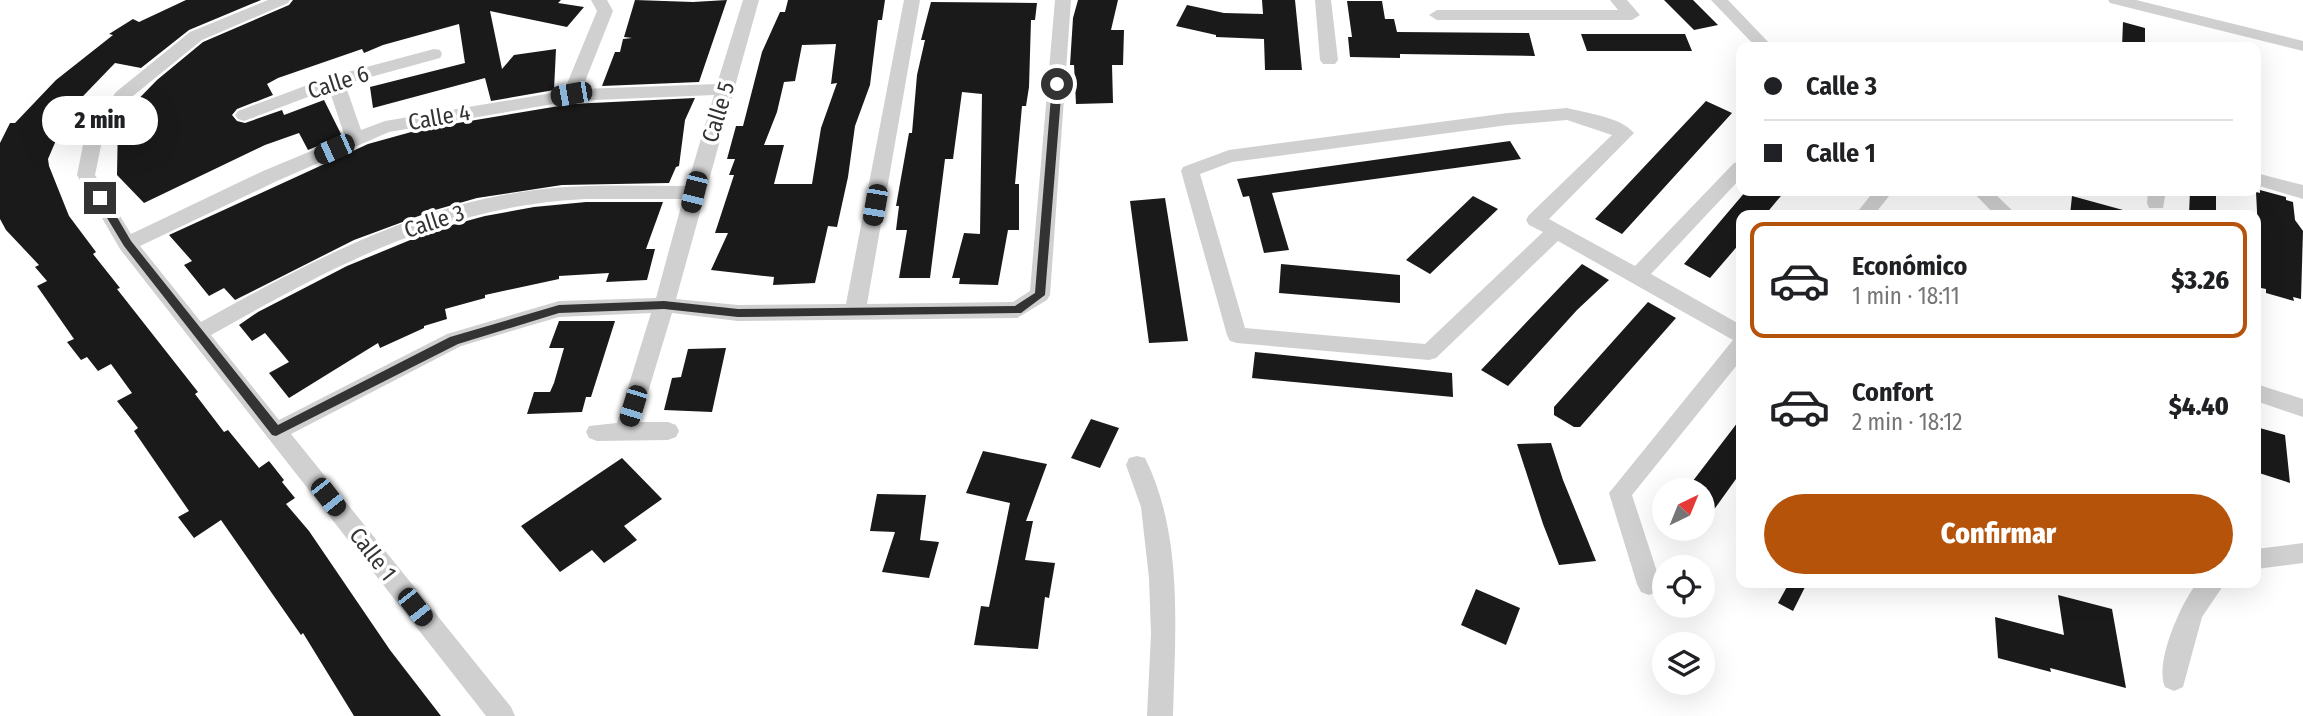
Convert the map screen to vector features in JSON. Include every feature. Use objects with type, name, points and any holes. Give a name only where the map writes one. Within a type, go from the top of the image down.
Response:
[{"type":"street","name":"Calle 1","points":[[282,0],[196,36],[121,96],[94,135],[86,175],[127,244],[502,716]]},
{"type":"street","points":[[571,94],[605,10],[599,0]]},
{"type":"street","name":"Calle 5","points":[[625,432],[751,0]]},
{"type":"street","points":[[855,312],[912,0]]},
{"type":"street","points":[[276,432],[454,340],[559,309],[664,305],[738,313],[1017,310],[1040,295],[1063,0]]},
{"type":"street","points":[[1323,0],[1329,60]]},
{"type":"street","points":[[1437,15],[1496,8],[1632,15],[1618,0]]},
{"type":"street","points":[[1719,0],[1760,42]]},
{"type":"street","points":[[2116,0],[2303,46]]},
{"type":"street","name":"Calle 6","points":[[244,115],[335,81],[434,54]]},
{"type":"street","points":[[335,81],[355,139]]},
{"type":"street","name":"Calle 4","points":[[127,244],[385,127],[571,94],[725,89]]},
{"type":"street","points":[[1556,231],[1429,352],[1237,335],[1189,171],[1229,156],[1508,119],[1567,114],[1605,124],[1625,134],[1536,220],[1556,231],[1637,276],[1736,332]]},
{"type":"street","points":[[2261,169],[2303,181]]},
{"type":"street","points":[[1637,276],[1736,171]]},
{"type":"street","points":[[2261,181],[2303,192]]},
{"type":"street","name":"Calle 3","points":[[198,332],[305,274],[407,228],[479,207],[544,196],[694,192]]},
{"type":"street","points":[[1868,210],[1880,196]]},
{"type":"street","points":[[1986,196],[2001,210]]},
{"type":"street","points":[[1649,584],[1620,493],[1736,352]]},
{"type":"street","points":[[2261,395],[2303,408]]},
{"type":"street","points":[[597,432],[668,431]]},
{"type":"street","points":[[1137,465],[1152,507],[1161,578],[1163,634],[1160,716]]},
{"type":"street","points":[[2261,558],[2303,553]]},
{"type":"street","points":[[2174,679],[2180,645],[2202,592],[2207,588]]},
{"type":"building","points":[[186,0],[261,0],[189,30],[141,68],[115,63],[60,120],[72,120],[61,138],[57,138],[48,159],[49,166],[69,216],[96,252],[93,254],[120,288],[117,289],[198,392],[195,394],[224,432],[228,430],[259,468],[269,461],[284,480],[282,482],[295,498],[286,504],[309,531],[390,650],[441,716],[354,716],[303,633],[301,635],[221,520],[194,538],[178,517],[189,511],[134,431],[138,428],[117,401],[132,393],[111,364],[98,371],[87,357],[81,360],[67,342],[74,339],[37,286],[47,281],[35,267],[39,265],[6,230],[0,219],[0,143],[10,123],[15,123],[56,80],[113,35],[109,34],[133,19],[139,22]]},
{"type":"building","points":[[293,0],[561,0],[558,3],[584,7],[567,27],[490,11],[502,69],[514,55],[556,49],[554,90],[491,101],[485,78],[373,108],[370,87],[465,63],[459,24],[383,45],[364,53],[362,49],[278,78],[267,84],[273,95],[237,109],[232,115],[237,121],[245,123],[282,110],[284,115],[324,100],[342,136],[308,150],[299,133],[265,145],[144,203],[117,175],[118,120],[157,80],[203,42],[289,5]]},
{"type":"building","points":[[635,0],[727,0],[699,82],[602,86],[615,52],[620,52],[623,39],[632,38],[624,37]]},
{"type":"building","points":[[788,0],[885,0],[882,20],[878,20],[870,85],[855,126],[837,227],[828,226],[815,283],[773,285],[774,277],[711,270],[728,233],[715,233],[734,175],[729,175],[735,159],[727,159],[736,126],[743,126],[762,52],[780,12],[785,12]],"holes":[[[836,44],[831,84],[837,83],[821,128],[812,184],[774,184],[784,145],[764,145],[777,112],[784,82],[795,81],[802,45]]]},
{"type":"building","points":[[1078,0],[1118,0],[1111,30],[1124,30],[1123,65],[1112,65],[1113,103],[1076,104],[1074,65],[1070,65],[1073,18]]},
{"type":"building","points":[[1262,0],[1295,0],[1302,70],[1265,70],[1264,39],[1216,37],[1176,26],[1187,5],[1224,13],[1263,14]]},
{"type":"building","points":[[1664,0],[1693,0],[1718,25],[1694,30]]},
{"type":"building","points":[[1347,1],[1382,1],[1385,19],[1394,19],[1397,32],[1529,33],[1535,56],[1400,54],[1400,58],[1350,57],[1348,37],[1352,37]]},
{"type":"building","points":[[931,2],[1037,3],[1035,20],[1031,20],[1029,87],[1026,106],[1022,106],[1015,184],[1019,184],[1019,230],[1008,230],[998,285],[959,284],[960,278],[952,278],[964,233],[980,234],[982,94],[962,92],[953,159],[945,159],[930,278],[899,278],[907,230],[896,230],[899,206],[896,206],[909,133],[912,133],[917,75],[925,40],[921,40]]},
{"type":"building","points":[[2123,22],[2145,28],[2145,42],[2122,42]]},
{"type":"building","points":[[1581,34],[1685,34],[1692,51],[1587,51]]},
{"type":"building","points":[[695,98],[685,120],[679,166],[669,183],[562,185],[477,198],[435,210],[354,240],[235,300],[224,288],[209,296],[184,265],[192,261],[169,235],[368,144],[422,129],[571,104]]},
{"type":"building","points":[[1706,101],[1732,113],[1622,234],[1595,219]]},
{"type":"building","points":[[1510,141],[1521,159],[1272,193],[1289,250],[1264,253],[1249,196],[1243,197],[1237,179]]},
{"type":"building","points":[[2261,190],[2286,197],[2286,200],[2293,202],[2295,220],[2303,231],[2301,299],[2293,297],[2294,301],[2266,293],[2266,289],[2261,288],[2261,210],[2257,210],[2256,196],[2261,196]]},
{"type":"building","points":[[1473,196],[1498,209],[1430,274],[1406,260]]},
{"type":"building","points":[[1742,196],[1781,196],[1769,210],[1736,210],[1736,248],[1710,278],[1684,264]]},
{"type":"building","points":[[2072,196],[2123,210],[2071,210]]},
{"type":"building","points":[[2190,196],[2216,196],[2216,210],[2189,210]]},
{"type":"building","points":[[1165,198],[1188,341],[1149,343],[1130,201]]},
{"type":"building","points":[[586,202],[663,202],[646,249],[655,249],[647,280],[606,282],[609,273],[559,276],[559,279],[485,295],[485,298],[445,309],[447,319],[424,326],[380,348],[378,343],[289,398],[269,373],[289,362],[265,333],[252,341],[239,325],[258,312],[347,266],[437,229],[534,207]]},
{"type":"building","points":[[1281,264],[1400,275],[1400,303],[1279,293]]},
{"type":"building","points":[[1582,264],[1609,280],[1577,310],[1508,386],[1481,370]]},
{"type":"building","points":[[1648,302],[1676,318],[1580,427],[1574,427],[1554,415],[1554,407]]},
{"type":"building","points":[[559,321],[615,321],[591,397],[586,397],[582,412],[527,414],[534,392],[550,392],[554,383],[564,348],[549,348]]},
{"type":"building","points":[[726,348],[712,412],[664,410],[672,378],[681,377],[688,349]]},
{"type":"building","points":[[1255,352],[1452,373],[1453,397],[1252,378]]},
{"type":"building","points":[[1091,419],[1119,428],[1100,468],[1071,458]]},
{"type":"building","points":[[1736,425],[1736,479],[1715,508],[1715,478],[1695,478]]},
{"type":"building","points":[[2261,428],[2285,435],[2290,483],[2261,474]]},
{"type":"building","points":[[1551,443],[1596,561],[1559,565],[1543,524],[1517,444]]},
{"type":"building","points":[[983,451],[1047,464],[1026,521],[1033,521],[1025,560],[1055,563],[1049,598],[1045,597],[1038,649],[974,645],[981,606],[989,607],[1010,503],[966,493]]},
{"type":"building","points":[[622,458],[662,499],[624,526],[637,540],[604,563],[592,550],[560,572],[521,526]]},
{"type":"building","points":[[877,494],[926,495],[920,540],[939,542],[929,578],[882,572],[895,532],[870,531]]},
{"type":"building","points":[[1786,588],[1804,588],[1793,611],[1778,603]]},
{"type":"building","points":[[1476,589],[1520,608],[1506,645],[1461,625]]},
{"type":"building","points":[[2058,595],[2112,609],[2126,688],[2050,668],[2051,672],[1998,658],[1995,617],[2064,635]]},
{"type":"route","points":[[100,198],[127,244],[276,432],[454,340],[559,309],[664,305],[738,313],[1017,310],[1040,295],[1057,84]]}]
